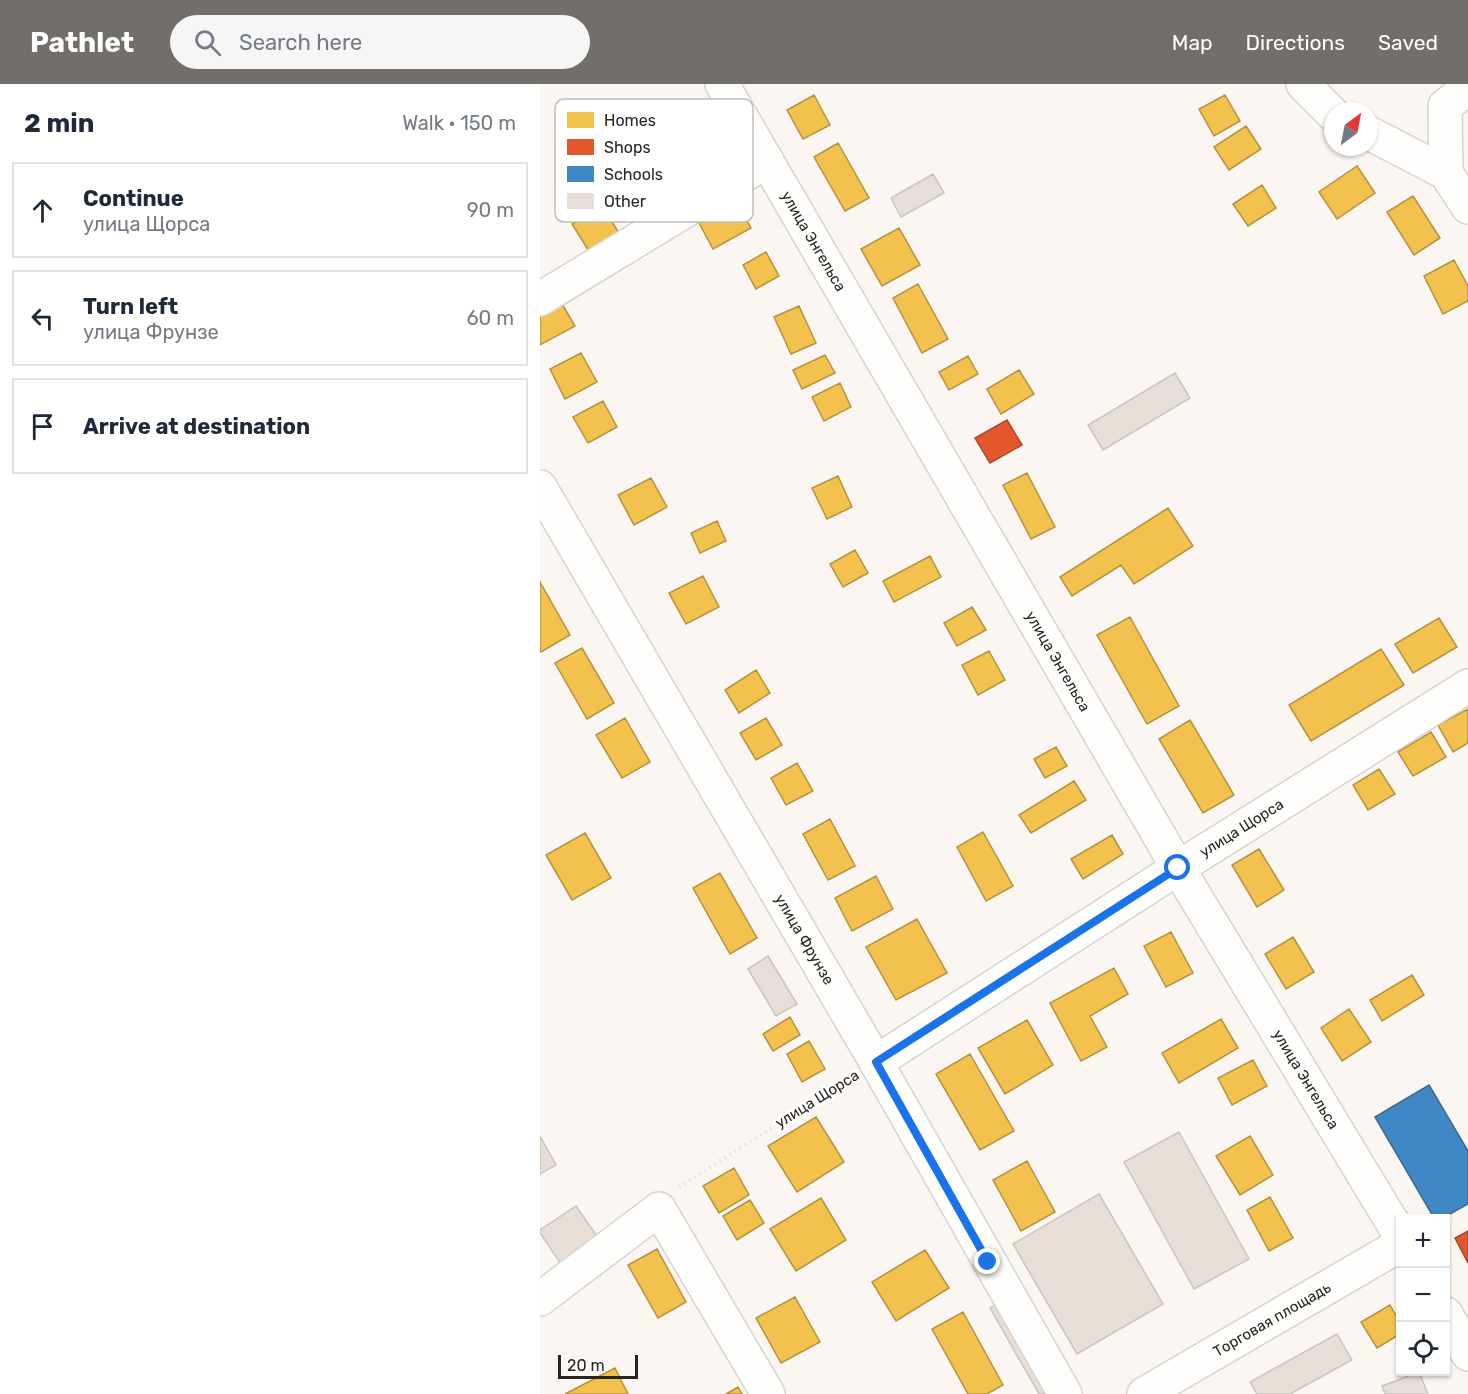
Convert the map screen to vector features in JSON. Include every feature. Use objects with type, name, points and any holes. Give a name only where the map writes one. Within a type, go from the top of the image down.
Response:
[{"type":"street","name":"улица Энгельса","points":[[722,84],[731,99]]},
{"type":"street","points":[[1303,84],[1324,105]]},
{"type":"street","points":[[1446,173],[1445,106],[1468,88]]},
{"type":"street","name":"улица Энгельса","points":[[753,137],[1178,868],[1396,1227]]},
{"type":"street","points":[[1378,138],[1446,173],[1468,207]]},
{"type":"street","points":[[753,169],[767,161]]},
{"type":"street","points":[[540,298],[666,222]]},
{"type":"street","name":"улица Фрунзе","points":[[540,487],[876,1062],[1065,1394]]},
{"type":"street","name":"улица Щорса","points":[[876,1062],[1178,868],[1468,686]]},
{"type":"street","points":[[540,1299],[659,1209],[768,1394]]},
{"type":"street","name":"Торговая площадь","points":[[1144,1394],[1396,1248]]},
{"type":"street","points":[[1450,1321],[1468,1354]]},
{"type":"path","name":"улица Щорса","points":[[659,1209],[664,1197],[876,1062]]},
{"type":"building: Homes","points":[[814,95],[830,125],[803,139],[787,110]]},
{"type":"building: Homes","points":[[1225,95],[1240,121],[1214,136],[1199,109]]},
{"type":"building: Homes","points":[[1246,126],[1261,149],[1229,170],[1214,147]]},
{"type":"building: Homes","points":[[838,143],[869,198],[845,211],[814,157]]},
{"type":"building: Homes","points":[[1357,166],[1375,193],[1337,219],[1319,192]]},
{"type":"building: Homes","points":[[1262,185],[1276,208],[1248,226],[1233,204]]},
{"type":"building: Homes","points":[[1413,196],[1440,238],[1414,255],[1387,212]]},
{"type":"building: Homes","points":[[575,222],[612,222],[620,235],[590,253],[572,224]]},
{"type":"building: Homes","points":[[633,222],[654,222],[639,231]]},
{"type":"building: Homes","points":[[748,222],[751,228],[713,249],[699,223]]},
{"type":"building: Homes","points":[[899,228],[920,265],[882,286],[861,249]]},
{"type":"building: Homes","points":[[766,252],[779,276],[756,289],[743,265]]},
{"type":"building: Homes","points":[[1454,260],[1468,286],[1468,301],[1443,314],[1424,276]]},
{"type":"building: Homes","points":[[918,284],[948,339],[922,353],[893,298]]},
{"type":"building: Homes","points":[[558,297],[575,326],[540,345],[540,307]]},
{"type":"building: Homes","points":[[799,306],[816,343],[791,354],[774,317]]},
{"type":"building: Homes","points":[[581,353],[597,382],[565,399],[550,369]]},
{"type":"building: Homes","points":[[825,355],[835,373],[802,389],[793,370]]},
{"type":"building: Homes","points":[[968,356],[978,374],[949,390],[939,372]]},
{"type":"building: Homes","points":[[1019,370],[1034,394],[1001,414],[987,389]]},
{"type":"building: Homes","points":[[840,383],[851,407],[824,421],[812,397]]},
{"type":"building: Homes","points":[[603,401],[617,427],[588,443],[573,417]]},
{"type":"building: Homes","points":[[1027,473],[1055,527],[1031,539],[1003,485]]},
{"type":"building: Homes","points":[[838,476],[852,507],[827,519],[812,488]]},
{"type":"building: Homes","points":[[651,478],[667,507],[634,525],[618,495]]},
{"type":"building: Homes","points":[[1168,508],[1193,546],[1134,584],[1121,565],[1072,596],[1060,577]]},
{"type":"building: Homes","points":[[717,521],[726,541],[700,553],[691,533]]},
{"type":"building: Homes","points":[[855,550],[868,573],[843,587],[830,564]]},
{"type":"building: Homes","points":[[930,556],[941,577],[894,602],[883,581]]},
{"type":"building: Homes","points":[[703,576],[719,607],[686,624],[669,593]]},
{"type":"building: Homes","points":[[540,582],[570,635],[541,652],[540,650]]},
{"type":"building: Homes","points":[[972,607],[986,630],[957,646],[944,623]]},
{"type":"building: Homes","points":[[1130,617],[1179,706],[1147,724],[1097,635]]},
{"type":"building: Homes","points":[[1439,618],[1457,647],[1413,673],[1395,644]]},
{"type":"building: Homes","points":[[582,648],[614,703],[587,719],[555,663]]},
{"type":"building: Homes","points":[[1381,649],[1404,685],[1311,741],[1289,705]]},
{"type":"building: Homes","points":[[989,651],[1005,680],[978,695],[962,665]]},
{"type":"building: Homes","points":[[756,670],[770,693],[739,713],[725,690]]},
{"type":"building: Homes","points":[[1468,709],[1468,743],[1453,752],[1438,725]]},
{"type":"building: Homes","points":[[625,718],[650,762],[622,778],[596,735]]},
{"type":"building: Homes","points":[[766,718],[782,745],[756,760],[740,733]]},
{"type":"building: Homes","points":[[1190,720],[1234,795],[1203,813],[1159,739]]},
{"type":"building: Homes","points":[[1431,732],[1446,757],[1413,776],[1398,752]]},
{"type":"building: Homes","points":[[1056,747],[1067,766],[1045,778],[1034,759]]},
{"type":"building: Homes","points":[[797,763],[813,791],[786,805],[771,778]]},
{"type":"building: Homes","points":[[1379,769],[1395,794],[1368,810],[1353,785]]},
{"type":"building: Homes","points":[[1074,781],[1086,800],[1031,833],[1019,815]]},
{"type":"building: Homes","points":[[830,819],[855,866],[828,880],[803,834]]},
{"type":"building: Homes","points":[[983,832],[1013,886],[986,901],[957,847]]},
{"type":"building: Homes","points":[[585,833],[611,878],[572,900],[546,855]]},
{"type":"building: Homes","points":[[1112,835],[1123,854],[1083,879],[1071,859]]},
{"type":"building: Homes","points":[[1259,849],[1284,890],[1257,907],[1232,865]]},
{"type":"building: Homes","points":[[720,873],[757,938],[730,954],[693,888]]},
{"type":"building: Homes","points":[[876,876],[893,909],[852,931],[835,898]]},
{"type":"building: Homes","points":[[917,919],[947,973],[896,1000],[866,947]]},
{"type":"building: Homes","points":[[1171,932],[1193,973],[1166,987],[1144,946]]},
{"type":"building: Homes","points":[[1293,937],[1314,972],[1286,989],[1265,954]]},
{"type":"building: Homes","points":[[1114,968],[1128,994],[1090,1016],[1107,1047],[1081,1061],[1050,1003]]},
{"type":"building: Homes","points":[[1412,975],[1424,995],[1382,1021],[1370,1000]]},
{"type":"building: Homes","points":[[1349,1009],[1371,1042],[1342,1061],[1321,1028]]},
{"type":"building: Homes","points":[[790,1017],[800,1035],[773,1051],[763,1034]]},
{"type":"building: Homes","points":[[1221,1019],[1238,1048],[1179,1083],[1162,1053]]},
{"type":"building: Homes","points":[[1027,1020],[1053,1065],[1005,1094],[978,1048]]},
{"type":"building: Homes","points":[[809,1041],[825,1069],[802,1082],[787,1054]]},
{"type":"building: Homes","points":[[970,1054],[1014,1131],[980,1150],[936,1074]]},
{"type":"building: Homes","points":[[1253,1060],[1267,1086],[1232,1105],[1218,1078]]},
{"type":"building: Homes","points":[[816,1117],[844,1162],[797,1192],[768,1146]]},
{"type":"building: Homes","points":[[1250,1136],[1273,1175],[1240,1195],[1216,1156]]},
{"type":"building: Homes","points":[[1027,1161],[1055,1212],[1021,1231],[993,1180]]},
{"type":"building: Homes","points":[[734,1168],[749,1195],[719,1213],[703,1186]]},
{"type":"building: Homes","points":[[1270,1197],[1293,1238],[1269,1251],[1247,1210]]},
{"type":"building: Homes","points":[[821,1198],[846,1240],[796,1271],[770,1229]]},
{"type":"building: Homes","points":[[750,1200],[764,1223],[737,1240],[723,1216]]},
{"type":"building: Homes","points":[[657,1249],[686,1302],[658,1318],[628,1265]]},
{"type":"building: Homes","points":[[925,1250],[949,1288],[896,1321],[872,1282]]},
{"type":"building: Homes","points":[[795,1297],[820,1342],[781,1363],[756,1318]]},
{"type":"building: Homes","points":[[1390,1305],[1396,1316],[1396,1336],[1377,1348],[1361,1322]]},
{"type":"building: Homes","points":[[963,1312],[1003,1385],[987,1394],[968,1394],[932,1329]]},
{"type":"building: Homes","points":[[615,1368],[628,1394],[565,1394]]},
{"type":"building: Homes","points":[[738,1387],[742,1394],[726,1394]]},
{"type":"building: Shops","points":[[1007,420],[1022,445],[990,463],[975,438]]},
{"type":"building: Shops","points":[[1468,1231],[1468,1263],[1455,1238]]},
{"type":"building: Schools","points":[[1429,1085],[1468,1151],[1468,1204],[1450,1214],[1432,1214],[1375,1117]]},
{"type":"building: Other","points":[[933,174],[944,193],[901,217],[891,198]]},
{"type":"building: Other","points":[[1175,373],[1190,398],[1103,450],[1088,425]]},
{"type":"building: Other","points":[[768,956],[797,1004],[776,1016],[748,969]]},
{"type":"building: Other","points":[[1179,1132],[1249,1259],[1194,1289],[1124,1162]]},
{"type":"building: Other","points":[[540,1136],[556,1165],[540,1174]]},
{"type":"building: Other","points":[[1099,1194],[1163,1304],[1077,1354],[1013,1244]]},
{"type":"building: Other","points":[[576,1206],[599,1239],[561,1264],[540,1230]]},
{"type":"building: Other","points":[[1011,1296],[1067,1394],[1039,1394],[990,1308]]},
{"type":"building: Other","points":[[1337,1334],[1352,1360],[1290,1394],[1257,1394],[1250,1382]]},
{"type":"building: Other","points":[[1408,1376],[1421,1376],[1428,1394],[1385,1394],[1382,1386]]},
{"type":"route","points":[[988,1262],[876,1062],[1178,868]]}]
